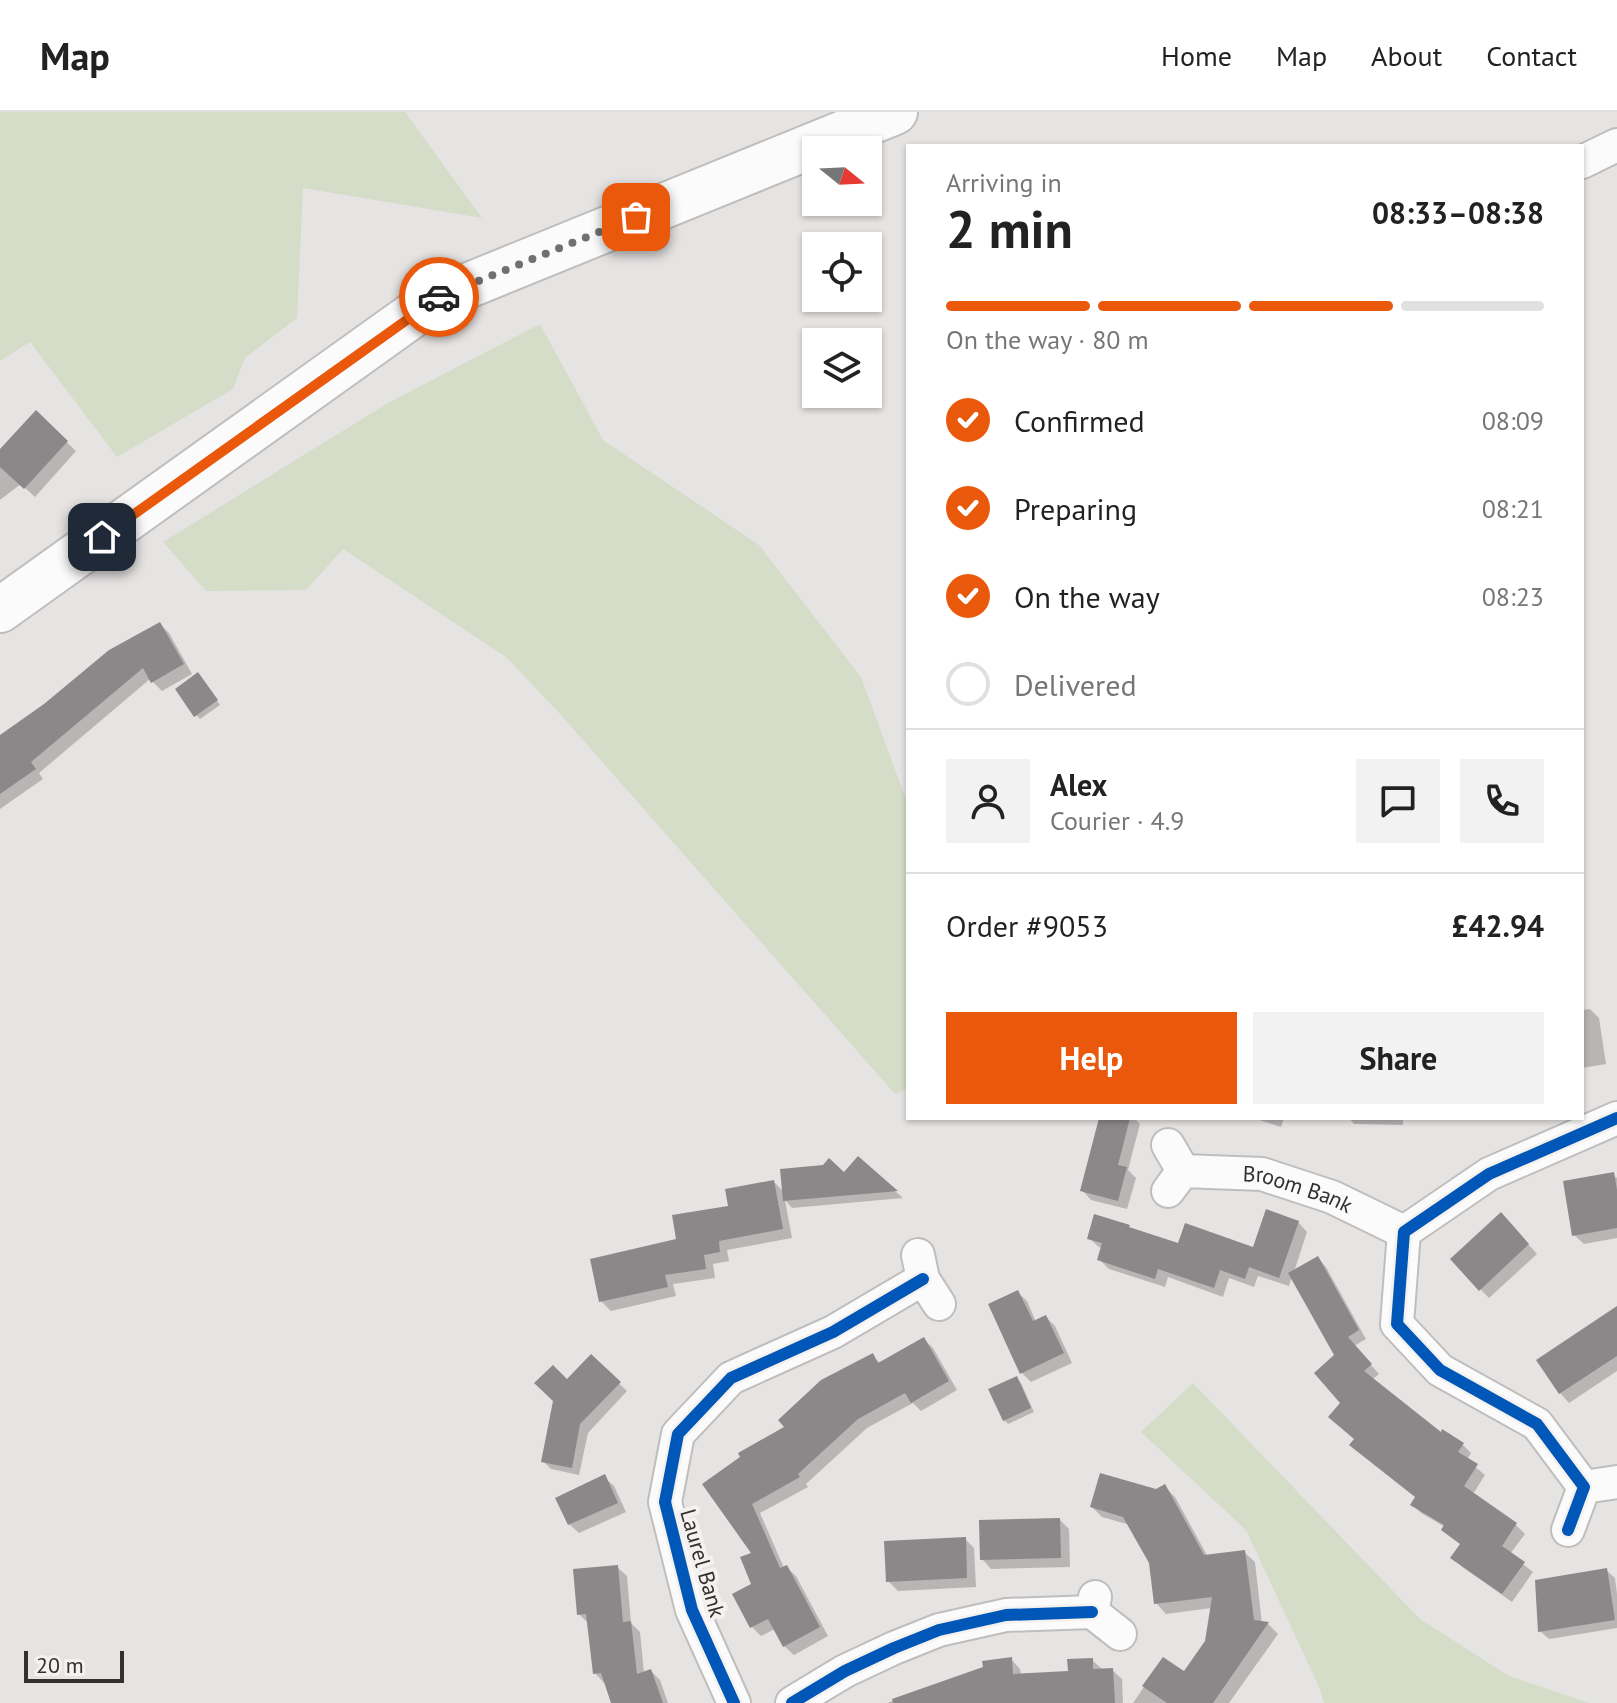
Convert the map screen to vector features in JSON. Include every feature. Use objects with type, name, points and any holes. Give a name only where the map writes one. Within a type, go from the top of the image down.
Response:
[{"type":"highway","points":[[0,610],[435,299],[895,112]]},
{"type":"street","points":[[1584,161],[1617,145]]},
{"type":"street","points":[[1584,1487],[1537,1424],[1440,1370],[1397,1324],[1404,1232],[1489,1174],[1617,1118]]},
{"type":"street","name":"Broom Bank","points":[[1173,1169],[1262,1174],[1332,1197],[1404,1232]]},
{"type":"street","name":"Laurel Bank","points":[[734,1703],[692,1610],[665,1502],[678,1434],[731,1378],[833,1332],[926,1280]]},
{"type":"street","points":[[1584,1487],[1617,1482]]},
{"type":"street","points":[[1568,1530],[1584,1487]]},
{"type":"street","points":[[792,1703],[845,1671],[894,1648],[939,1630],[1006,1615],[1094,1604],[1120,1634]]},
{"type":"green space","points":[[0,112],[405,112],[482,218],[303,188],[297,318],[245,358],[233,389],[117,457],[30,342],[0,361]]},
{"type":"green space","points":[[540,324],[603,440],[759,545],[861,677],[906,800],[906,1089],[895,1094],[560,714],[506,657],[343,549],[306,590],[206,591],[163,542],[388,403]]},
{"type":"green space","points":[[1193,1383],[1420,1619],[1509,1676],[1589,1703],[1324,1703],[1246,1530],[1141,1432]]},
{"type":"building","points":[[36,410],[68,441],[24,489],[0,467],[0,449]]},
{"type":"building","points":[[160,622],[184,664],[151,683],[143,668],[31,762],[36,769],[0,794],[0,735],[44,704],[109,650]]},
{"type":"building","points":[[198,672],[218,700],[194,717],[175,689]]},
{"type":"building","points":[[1098,1120],[1129,1120],[1118,1165],[1127,1167],[1118,1201],[1080,1191]]},
{"type":"building","points":[[858,1156],[898,1191],[783,1201],[780,1169],[823,1165],[829,1158],[844,1172]]},
{"type":"building","points":[[1614,1172],[1617,1228],[1572,1236],[1563,1181]]},
{"type":"building","points":[[774,1180],[783,1229],[719,1241],[720,1252],[704,1255],[706,1269],[665,1275],[668,1287],[599,1302],[590,1259],[676,1239],[672,1215],[728,1206],[725,1189]]},
{"type":"building","points":[[1266,1209],[1299,1221],[1279,1278],[1249,1267],[1245,1279],[1220,1270],[1214,1288],[1158,1269],[1155,1279],[1097,1260],[1102,1243],[1087,1239],[1094,1214],[1178,1243],[1185,1223],[1253,1247]]},
{"type":"building","points":[[1501,1212],[1529,1244],[1479,1291],[1450,1259]]},
{"type":"building","points":[[1318,1256],[1359,1330],[1348,1337],[1372,1364],[1364,1371],[1441,1432],[1442,1429],[1464,1443],[1458,1452],[1478,1464],[1464,1486],[1517,1523],[1502,1546],[1525,1562],[1502,1594],[1450,1558],[1460,1544],[1441,1530],[1444,1525],[1410,1505],[1415,1497],[1349,1445],[1354,1439],[1328,1417],[1340,1403],[1314,1373],[1334,1355],[1288,1273]]},
{"type":"building","points":[[1018,1290],[1033,1321],[1046,1315],[1064,1353],[1020,1374],[988,1304]]},
{"type":"building","points":[[1617,1306],[1617,1356],[1559,1394],[1536,1360]]},
{"type":"building","points":[[924,1337],[949,1381],[911,1403],[905,1393],[858,1419],[798,1474],[800,1477],[752,1504],[780,1568],[787,1565],[820,1627],[783,1647],[768,1619],[750,1628],[732,1594],[751,1584],[740,1557],[751,1553],[702,1484],[740,1457],[738,1453],[784,1427],[778,1420],[821,1380],[873,1353],[878,1363]]},
{"type":"building","points":[[591,1354],[621,1382],[580,1424],[572,1468],[541,1462],[553,1401],[534,1383],[553,1365],[567,1379]]},
{"type":"building","points":[[1017,1376],[1031,1408],[1003,1421],[988,1389]]},
{"type":"building","points":[[1100,1473],[1156,1489],[1165,1484],[1204,1555],[1245,1550],[1254,1620],[1269,1622],[1213,1703],[1167,1703],[1142,1686],[1163,1657],[1184,1671],[1205,1641],[1212,1597],[1154,1604],[1149,1563],[1123,1517],[1090,1507]]},
{"type":"building","points":[[605,1474],[618,1503],[568,1525],[555,1498]]},
{"type":"building","points":[[1060,1518],[1061,1558],[980,1560],[979,1520]]},
{"type":"building","points":[[966,1537],[967,1578],[886,1582],[884,1541]]},
{"type":"building","points":[[618,1565],[623,1622],[631,1621],[637,1674],[651,1669],[663,1703],[611,1703],[601,1673],[593,1674],[586,1614],[577,1615],[573,1569]]},
{"type":"building","points":[[1607,1568],[1615,1620],[1538,1632],[1535,1580]]},
{"type":"building","points":[[1012,1657],[1013,1674],[1068,1671],[1067,1659],[1093,1658],[1093,1669],[1113,1668],[1115,1703],[893,1703],[892,1699],[983,1667],[982,1661]]},
{"type":"cycle path","points":[[1568,1530],[1584,1487],[1537,1424],[1440,1370],[1397,1324],[1404,1232],[1489,1174],[1617,1118]]},
{"type":"cycle path","points":[[734,1703],[692,1610],[665,1502],[678,1434],[731,1378],[833,1332],[923,1279]]},
{"type":"cycle path","points":[[792,1703],[845,1671],[939,1630],[1006,1615],[1092,1612]]},
{"type":"way so far","points":[[439,297],[636,217]]},
{"type":"route","points":[[102,537],[439,297]]}]
